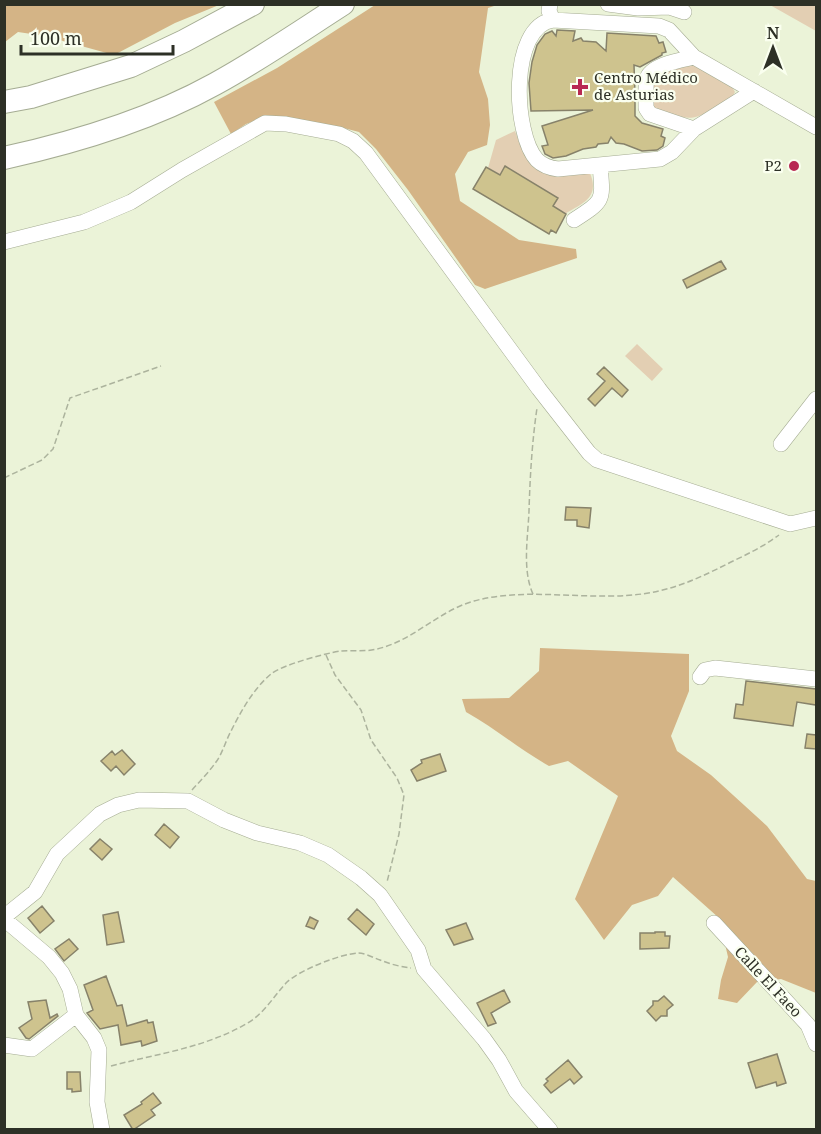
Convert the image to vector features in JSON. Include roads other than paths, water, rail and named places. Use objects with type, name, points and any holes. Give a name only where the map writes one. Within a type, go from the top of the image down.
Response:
[{"type":"highway","points":[[4,102],[31,97],[131,66],[253,4]]},
{"type":"highway","points":[[4,158],[62,145],[159,111],[215,84],[344,4]]},
{"type":"street","points":[[608,4],[638,8],[669,7],[684,12]]},
{"type":"street","points":[[754,91],[694,129],[672,152],[660,159],[558,169],[548,167],[538,160],[529,148],[520,114],[520,60],[538,25],[551,12],[659,26],[669,30],[694,57],[754,91],[816,127]]},
{"type":"street","points":[[694,57],[672,62],[651,71],[646,78],[646,108],[650,114],[694,129]]},
{"type":"street","points":[[4,242],[84,222],[131,202],[265,123],[286,124],[339,134],[353,141],[366,153],[538,389],[597,460],[790,524],[816,518]]},
{"type":"street","points":[[574,219],[597,205],[602,198],[600,165]]},
{"type":"street","points":[[781,444],[816,399]]},
{"type":"street","points":[[700,677],[705,670],[715,668],[816,679]]},
{"type":"street","points":[[102,1130],[97,1102],[99,1050],[94,1038],[76,1015],[70,989],[50,957],[4,918],[35,892],[57,854],[100,814],[118,805],[139,800],[188,801],[224,820],[257,833],[300,843],[328,855],[360,878],[380,895],[418,950],[424,969],[484,1039],[516,1091],[550,1130]]},
{"type":"street","name":"Calle El Faeo","points":[[714,923],[808,1025],[816,1044]]},
{"type":"street","points":[[4,1045],[32,1049],[76,1015]]},
{"type":"place","name":"Centro Médico de Asturias","points":[[580,87]]},
{"type":"place","name":"P2","points":[[794,166]]}]
